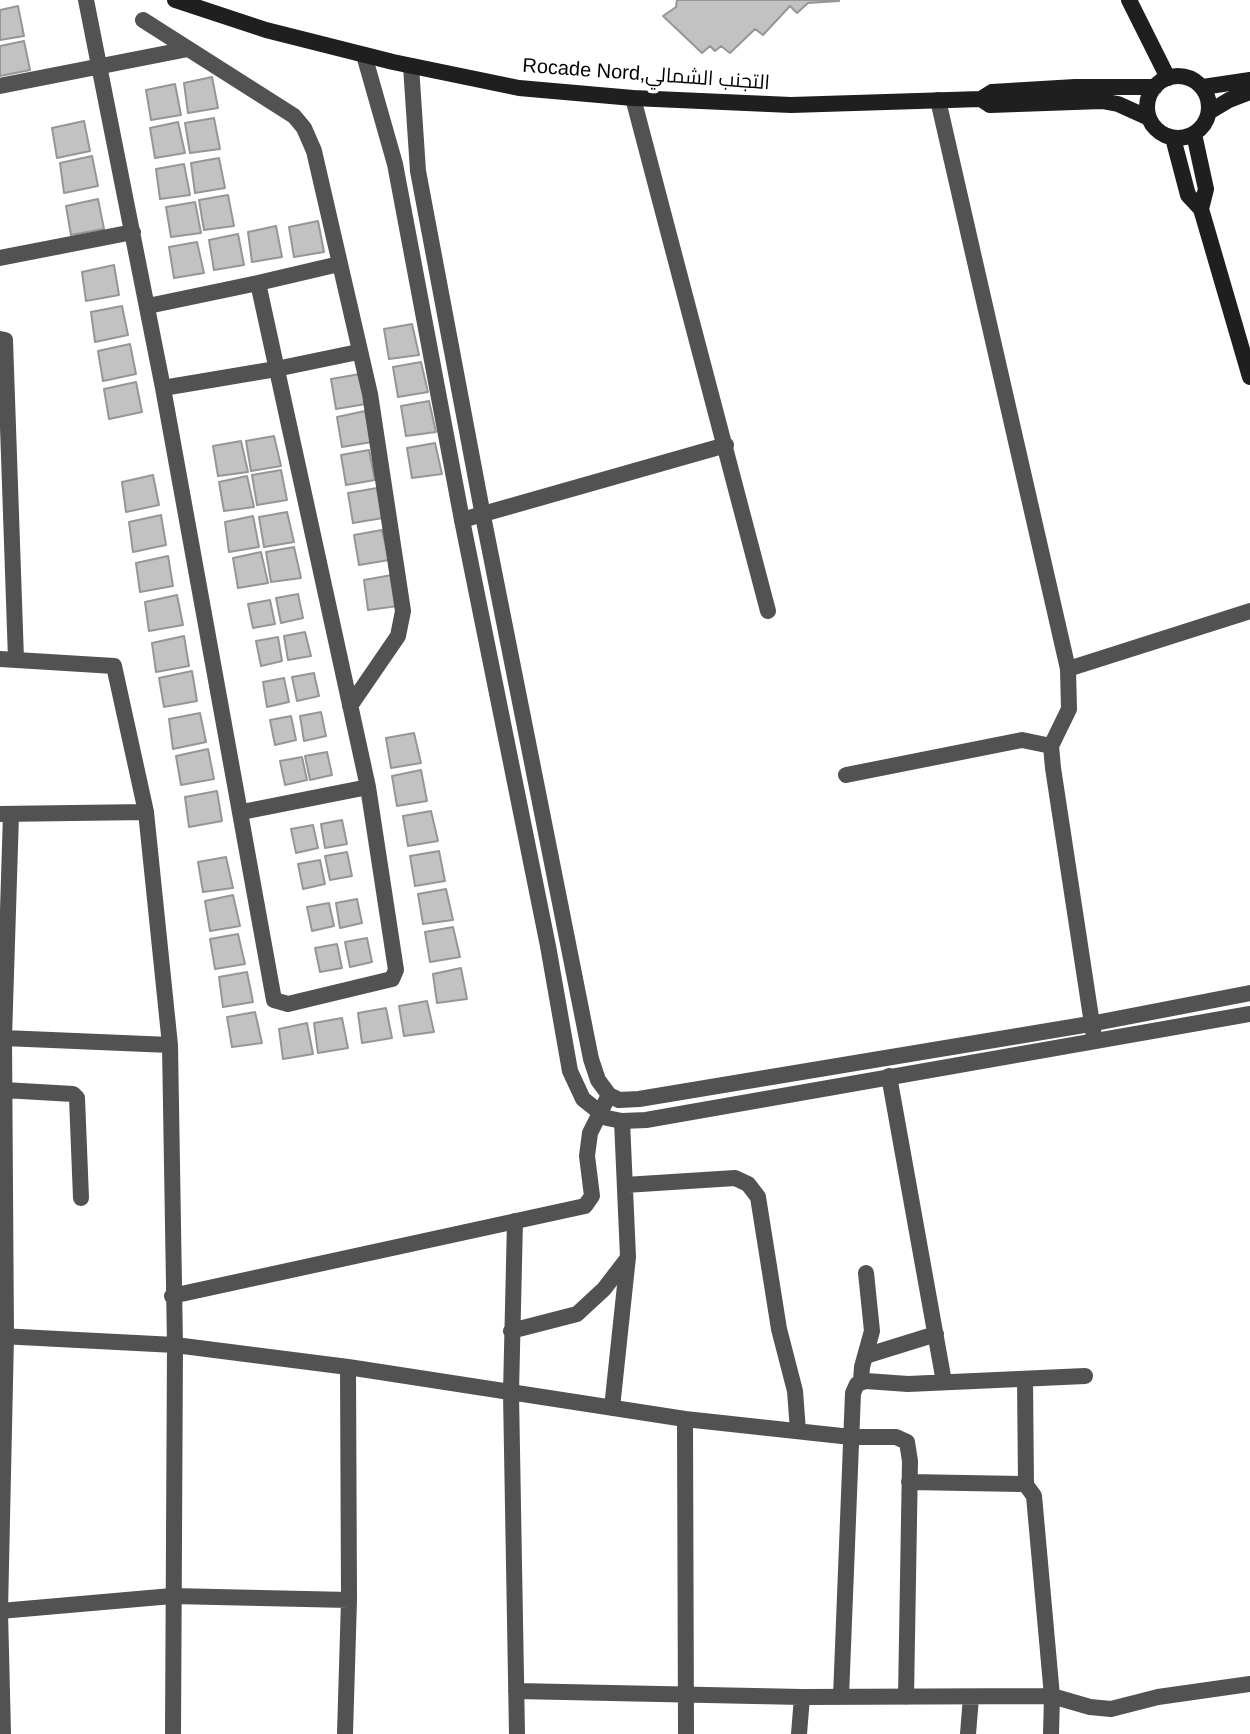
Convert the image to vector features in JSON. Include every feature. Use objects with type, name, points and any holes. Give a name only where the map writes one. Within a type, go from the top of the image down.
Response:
[{"type":"main road","name":"Rocade Nord,التجنب الشمالي","points":[[175,0],[266,30],[411,66],[519,88],[633,98],[791,105],[981,99],[992,92],[1118,86],[1161,82],[1184,76],[1203,87],[1250,80]]},
{"type":"main road","points":[[1129,0],[1161,82],[1148,102],[1149,118]]},
{"type":"main road","points":[[1203,87],[1209,112],[1202,127],[1184,138],[1173,138],[1188,195],[1201,209],[1250,377]]},
{"type":"main road","points":[[1209,112],[1250,92]]},
{"type":"main road","name":"Rocade Nord,التجنب الشمالي","points":[[981,99],[990,105],[1102,101],[1118,104],[1149,118],[1158,131],[1173,138]]},
{"type":"main road","points":[[1194,134],[1206,189],[1201,209]]},
{"type":"street","points":[[86,0],[148,306],[274,1000],[288,1004],[392,979],[395,975],[368,787],[258,283]]},
{"type":"street","points":[[143,20],[294,116],[304,128],[314,151],[370,394],[403,611],[398,636],[350,706]]},
{"type":"street","points":[[0,86],[188,49]]},
{"type":"street","points":[[364,55],[395,164],[570,1071],[583,1099],[607,1118],[646,1120],[894,1075],[1250,993]]},
{"type":"street","points":[[411,66],[418,171],[483,516],[591,1059],[598,1080],[609,1095],[619,1100],[639,1099],[897,1055],[1250,1014]]},
{"type":"street","points":[[633,98],[768,611]]},
{"type":"street","points":[[938,100],[1068,669],[1069,709],[1051,746],[1093,1031]]},
{"type":"street","points":[[0,258],[133,232]]},
{"type":"street","points":[[148,306],[339,264]]},
{"type":"street","points":[[0,339],[5,340],[8,659],[114,666],[146,812],[170,1045],[175,1345],[173,1734]]},
{"type":"street","points":[[163,388],[358,352]]},
{"type":"street","points":[[462,520],[726,445]]},
{"type":"street","points":[[1068,669],[1250,611]]},
{"type":"street","points":[[846,775],[1022,740],[1051,746]]},
{"type":"street","points":[[242,812],[368,787]]},
{"type":"street","points":[[3,1734],[0,1611],[6,814],[146,812]]},
{"type":"street","points":[[524,826],[544,822]]},
{"type":"street","points":[[2,1038],[170,1045]]},
{"type":"street","points":[[897,1055],[894,1075],[944,1382]]},
{"type":"street","points":[[4,1090],[73,1094],[77,1098],[81,1198]]},
{"type":"street","points":[[172,1296],[585,1206],[591,1200],[592,1183],[587,1156],[590,1133],[609,1095]]},
{"type":"street","points":[[612,1408],[628,1257],[622,1121]]},
{"type":"street","points":[[625,1185],[735,1178],[748,1184],[758,1197],[779,1329],[795,1391],[798,1431]]},
{"type":"street","points":[[515,1221],[511,1393],[517,1734]]},
{"type":"street","points":[[511,1331],[577,1314],[604,1289],[628,1257]]},
{"type":"street","points":[[841,1697],[853,1393],[861,1381],[872,1331],[866,1273]]},
{"type":"street","points":[[865,1356],[936,1334]]},
{"type":"street","points":[[3,1337],[175,1345],[348,1367],[685,1419],[851,1437],[903,1439],[909,1447],[906,1697]]},
{"type":"street","points":[[345,1734],[349,1600],[348,1367]]},
{"type":"street","points":[[861,1381],[908,1384],[1085,1376]]},
{"type":"street","points":[[1025,1379],[1026,1485],[1034,1496],[1052,1696],[1051,1734]]},
{"type":"street","points":[[685,1419],[686,1734]]},
{"type":"street","points":[[909,1482],[1026,1485]]},
{"type":"street","points":[[0,1611],[172,1596],[349,1600]]},
{"type":"street","points":[[516,1691],[802,1697],[1052,1696],[1090,1707],[1111,1709],[1158,1697],[1250,1684]]},
{"type":"street","points":[[799,1734],[802,1697]]},
{"type":"street","points":[[968,1734],[971,1697]]},
{"type":"building","points":[[677,0],[839,1],[808,3],[797,13],[790,6],[763,35],[755,29],[730,53],[721,46],[715,51],[710,46],[702,53],[663,16],[676,7]]},
{"type":"building","points":[[18,6],[24,36],[0,40],[0,10]]},
{"type":"building","points":[[24,41],[30,70],[0,76],[0,46]]},
{"type":"building","points":[[212,77],[218,108],[188,113],[184,83]]},
{"type":"building","points":[[175,84],[181,115],[151,120],[146,90]]},
{"type":"building","points":[[214,118],[220,149],[190,153],[185,123]]},
{"type":"building","points":[[84,121],[90,151],[57,158],[52,128]]},
{"type":"building","points":[[178,122],[185,153],[155,158],[150,128]]},
{"type":"building","points":[[92,156],[98,186],[64,193],[60,163]]},
{"type":"building","points":[[219,158],[225,188],[195,193],[191,163]]},
{"type":"building","points":[[184,164],[190,195],[160,199],[156,169]]},
{"type":"building","points":[[228,195],[234,226],[204,230],[199,200]]},
{"type":"building","points":[[98,199],[104,229],[71,235],[66,206]]},
{"type":"building","points":[[195,202],[201,233],[171,237],[166,207]]},
{"type":"building","points":[[318,221],[324,252],[294,257],[289,227]]},
{"type":"building","points":[[276,226],[282,257],[252,262],[248,232]]},
{"type":"building","points":[[238,234],[244,265],[214,270],[209,240]]},
{"type":"building","points":[[197,242],[204,273],[174,278],[169,247]]},
{"type":"building","points":[[114,265],[119,295],[86,301],[82,272]]},
{"type":"building","points":[[122,306],[128,335],[95,342],[91,312]]},
{"type":"building","points":[[412,324],[419,355],[389,359],[384,329]]},
{"type":"building","points":[[130,344],[136,374],[103,381],[98,351]]},
{"type":"building","points":[[421,362],[428,392],[398,397],[393,367]]},
{"type":"building","points":[[360,374],[366,404],[336,409],[331,379]]},
{"type":"building","points":[[136,382],[142,412],[109,419],[104,389]]},
{"type":"building","points":[[429,401],[436,432],[406,436],[401,406]]},
{"type":"building","points":[[365,411],[372,442],[342,447],[337,417]]},
{"type":"building","points":[[274,436],[281,466],[251,471],[246,441]]},
{"type":"building","points":[[241,441],[248,472],[218,476],[213,446]]},
{"type":"building","points":[[435,443],[442,474],[412,478],[407,448]]},
{"type":"building","points":[[369,450],[375,480],[346,485],[341,455]]},
{"type":"building","points":[[281,470],[287,500],[257,505],[252,475]]},
{"type":"building","points":[[153,475],[159,505],[126,512],[122,482]]},
{"type":"building","points":[[247,476],[254,507],[224,511],[219,482]]},
{"type":"building","points":[[377,488],[383,518],[353,523],[348,493]]},
{"type":"building","points":[[287,512],[294,542],[264,547],[259,517]]},
{"type":"building","points":[[161,515],[166,545],[133,552],[129,522]]},
{"type":"building","points":[[253,516],[259,547],[229,552],[225,522]]},
{"type":"building","points":[[382,530],[389,560],[359,565],[354,535]]},
{"type":"building","points":[[294,547],[301,578],[271,582],[266,552]]},
{"type":"building","points":[[261,552],[268,583],[238,588],[233,558]]},
{"type":"building","points":[[168,556],[173,586],[140,592],[136,563]]},
{"type":"building","points":[[392,575],[398,606],[368,610],[364,580]]},
{"type":"building","points":[[298,594],[303,618],[281,623],[276,598]]},
{"type":"building","points":[[177,595],[183,625],[149,631],[145,602]]},
{"type":"building","points":[[270,600],[275,624],[253,628],[248,604]]},
{"type":"building","points":[[305,632],[311,656],[288,660],[284,636]]},
{"type":"building","points":[[184,636],[189,666],[156,672],[152,643]]},
{"type":"building","points":[[278,637],[282,661],[261,666],[256,641]]},
{"type":"building","points":[[192,671],[197,701],[164,707],[159,678]]},
{"type":"building","points":[[314,673],[319,696],[297,701],[292,677]]},
{"type":"building","points":[[284,678],[289,702],[267,707],[263,682]]},
{"type":"building","points":[[321,712],[326,736],[304,741],[300,716]]},
{"type":"building","points":[[200,713],[206,742],[173,749],[169,719]]},
{"type":"building","points":[[291,716],[296,740],[275,745],[270,720]]},
{"type":"building","points":[[414,733],[421,763],[391,768],[386,738]]},
{"type":"building","points":[[208,749],[214,779],[181,785],[176,756]]},
{"type":"building","points":[[327,752],[332,775],[310,780],[305,756]]},
{"type":"building","points":[[302,757],[307,780],[285,785],[280,761]]},
{"type":"building","points":[[421,770],[427,801],[397,806],[392,776]]},
{"type":"building","points":[[217,791],[222,821],[189,827],[185,797]]},
{"type":"building","points":[[431,811],[438,841],[408,846],[403,816]]},
{"type":"building","points":[[342,820],[347,844],[325,848],[321,824]]},
{"type":"building","points":[[313,825],[318,848],[296,853],[291,829]]},
{"type":"building","points":[[439,851],[445,881],[415,886],[410,856]]},
{"type":"building","points":[[347,852],[352,876],[330,880],[325,856]]},
{"type":"building","points":[[226,857],[233,888],[203,892],[198,862]]},
{"type":"building","points":[[320,860],[325,884],[303,889],[298,864]]},
{"type":"building","points":[[446,889],[453,920],[423,924],[418,894]]},
{"type":"building","points":[[233,895],[240,926],[210,931],[205,901]]},
{"type":"building","points":[[357,899],[362,923],[340,928],[336,903]]},
{"type":"building","points":[[329,903],[334,926],[312,931],[307,907]]},
{"type":"building","points":[[453,927],[460,957],[430,962],[425,932]]},
{"type":"building","points":[[238,934],[245,964],[215,969],[210,939]]},
{"type":"building","points":[[367,938],[372,962],[350,967],[345,942]]},
{"type":"building","points":[[337,944],[342,968],[320,972],[315,948]]},
{"type":"building","points":[[461,968],[467,999],[437,1003],[433,974]]},
{"type":"building","points":[[247,972],[253,1002],[223,1007],[219,977]]},
{"type":"building","points":[[427,1001],[434,1032],[404,1036],[399,1006]]},
{"type":"building","points":[[386,1008],[392,1038],[362,1043],[358,1013]]},
{"type":"building","points":[[255,1012],[262,1043],[232,1047],[227,1017]]},
{"type":"building","points":[[342,1018],[348,1048],[318,1053],[314,1023]]},
{"type":"building","points":[[307,1023],[313,1054],[283,1059],[279,1029]]}]
